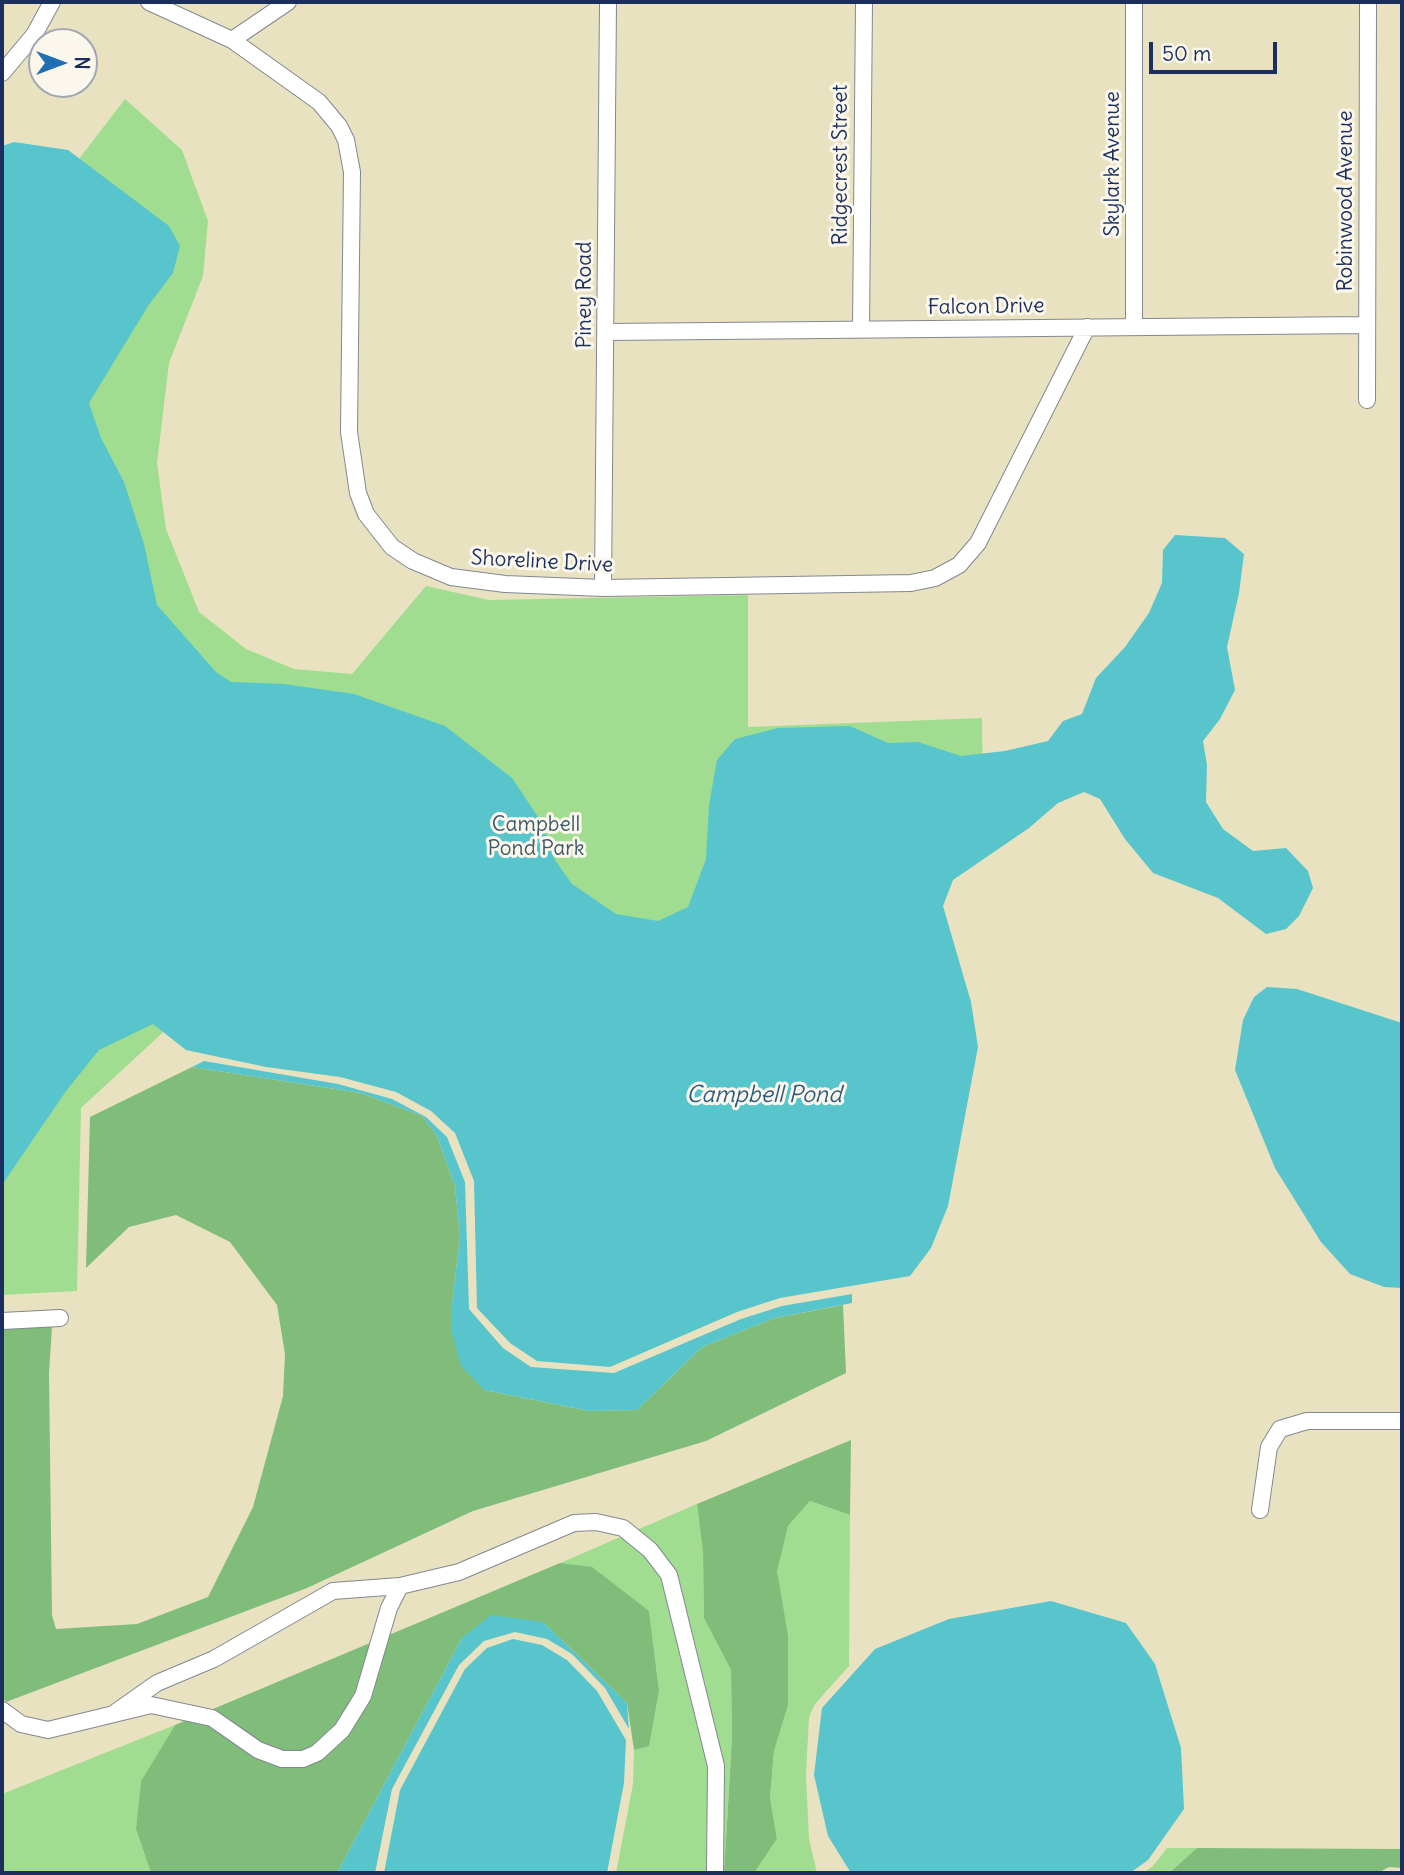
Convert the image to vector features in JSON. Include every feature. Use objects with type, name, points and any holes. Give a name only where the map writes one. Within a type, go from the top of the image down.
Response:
[{"type":"street","points":[[2,73],[34,35],[52,2]]},
{"type":"street","name":"Shoreline Drive","points":[[149,2],[232,40],[319,103],[339,126],[346,140],[352,172],[349,372],[352,465],[358,493],[378,532],[392,547],[413,561],[451,577],[505,584],[603,588],[911,583],[935,578],[958,565],[978,543],[1087,327]]},
{"type":"street","points":[[232,40],[288,2]]},
{"type":"street","name":"Piney Road","points":[[603,588],[608,2]]},
{"type":"street","name":"Ridgecrest Street","points":[[861,329],[864,2]]},
{"type":"street","name":"Skylark Avenue","points":[[1134,2],[1134,326]]},
{"type":"street","name":"Robinwood Avenue","points":[[1367,400],[1368,2]]},
{"type":"street","name":"Falcon Drive","points":[[606,332],[1367,325]]},
{"type":"street","points":[[2,1321],[60,1318]]},
{"type":"street","points":[[1260,1510],[1269,1447],[1280,1429],[1307,1421],[1402,1421]]},
{"type":"street","points":[[113,1714],[157,1683],[214,1659],[332,1591],[400,1586],[459,1572],[574,1523],[596,1522],[623,1528],[650,1550],[669,1575],[716,1766],[715,1873]]},
{"type":"street","points":[[2,1710],[21,1724],[48,1730],[151,1705],[212,1718],[258,1749],[282,1759],[303,1759],[317,1754],[342,1731],[363,1696],[389,1608],[400,1586]]},
{"type":"green space","name":"Campbell Pond","points":[[125,99],[182,150],[208,221],[203,276],[169,363],[157,463],[166,529],[199,612],[246,649],[294,669],[352,674],[426,586],[489,600],[748,595],[748,727],[982,718],[983,801],[804,1262],[448,1059],[210,989],[81,1108],[77,1291],[2,1295],[2,259]]},
{"type":"green space","points":[[192,1067],[361,1093],[422,1116],[437,1136],[455,1186],[460,1237],[452,1303],[484,1390],[589,1411],[637,1410],[702,1347],[775,1318],[843,1305],[846,1373],[706,1441],[473,1511],[307,1588],[6,1702],[2,1696],[2,1329],[52,1327],[49,1373],[52,1615],[56,1629],[137,1624],[208,1597],[253,1507],[283,1396],[285,1354],[277,1305],[230,1242],[176,1215],[129,1227],[86,1268],[90,1117]]},
{"type":"green space","points":[[851,1440],[850,1515],[810,1501],[788,1526],[777,1571],[788,1635],[788,1705],[774,1751],[770,1798],[777,1839],[754,1873],[724,1873],[732,1738],[731,1670],[704,1618],[703,1553],[697,1504]]},
{"type":"green space","points":[[810,1501],[850,1515],[849,1666],[815,1704],[809,1717],[806,1775],[809,1839],[817,1873],[754,1873],[777,1839],[770,1798],[774,1751],[788,1705],[788,1635],[776,1571],[788,1526]]},
{"type":"green space","points":[[697,1504],[703,1553],[704,1618],[731,1670],[732,1738],[724,1873],[616,1873],[633,1784],[634,1750],[649,1745],[659,1691],[649,1611],[560,1563]]},
{"type":"green space","points":[[560,1563],[592,1567],[649,1611],[659,1691],[649,1746],[634,1750],[627,1703],[543,1622],[462,1638],[337,1873],[151,1873],[136,1829],[141,1781],[175,1725]]},
{"type":"green space","points":[[175,1725],[141,1781],[136,1829],[151,1873],[2,1873],[2,1794]]},
{"type":"green space","points":[[1167,1848],[1197,1848],[1169,1873],[1143,1873],[1153,1866]]},
{"type":"green space","points":[[1197,1848],[1402,1849],[1402,1868],[1389,1867],[1378,1873],[1169,1873]]},
{"type":"water","name":"Campbell Pond","points":[[14,142],[68,150],[169,226],[180,246],[173,273],[148,306],[89,403],[101,438],[124,482],[144,544],[157,605],[216,672],[231,682],[284,684],[354,694],[445,726],[512,778],[542,823],[555,860],[572,884],[616,914],[658,921],[688,907],[706,859],[709,805],[717,760],[735,739],[778,728],[850,726],[888,743],[918,742],[961,756],[1005,751],[1048,741],[1063,721],[1082,714],[1096,678],[1125,647],[1149,613],[1162,583],[1163,550],[1175,535],[1225,538],[1244,554],[1227,647],[1235,690],[1220,719],[1203,741],[1207,765],[1206,802],[1223,829],[1253,851],[1286,848],[1308,871],[1313,888],[1299,916],[1286,929],[1266,934],[1218,898],[1153,873],[1125,839],[1100,799],[1084,792],[1058,803],[1029,828],[953,880],[943,906],[971,1002],[978,1047],[948,1206],[931,1248],[910,1276],[780,1298],[737,1312],[610,1367],[537,1361],[510,1343],[477,1308],[474,1181],[455,1133],[431,1111],[396,1092],[340,1077],[266,1067],[186,1050],[153,1024],[99,1050],[66,1091],[2,1185],[2,146]]},
{"type":"water","points":[[1267,987],[1297,989],[1402,1023],[1402,1288],[1384,1287],[1350,1274],[1321,1242],[1275,1168],[1235,1070],[1243,1020],[1254,997]]},
{"type":"water","points":[[204,1061],[338,1084],[392,1099],[426,1117],[447,1137],[465,1182],[469,1309],[503,1348],[531,1367],[614,1373],[741,1319],[782,1306],[852,1294],[852,1303],[775,1318],[702,1347],[637,1410],[589,1411],[484,1390],[461,1366],[452,1333],[452,1303],[460,1237],[455,1186],[437,1136],[422,1116],[361,1093],[192,1067]]},
{"type":"water","points":[[1051,1601],[1126,1623],[1155,1664],[1181,1748],[1184,1809],[1148,1860],[1130,1873],[851,1873],[828,1836],[814,1775],[822,1708],[875,1649],[949,1619]]},
{"type":"water","points":[[491,1615],[543,1622],[627,1703],[629,1729],[605,1688],[572,1654],[547,1639],[515,1632],[484,1641],[459,1665],[392,1789],[375,1873],[337,1873],[462,1638]]},
{"type":"water","points":[[513,1639],[542,1645],[567,1660],[597,1691],[626,1740],[624,1783],[607,1873],[384,1873],[400,1790],[465,1669],[487,1648]]},
{"type":"park label","name":"Campbell Pond Park","points":[[536,837]]}]
